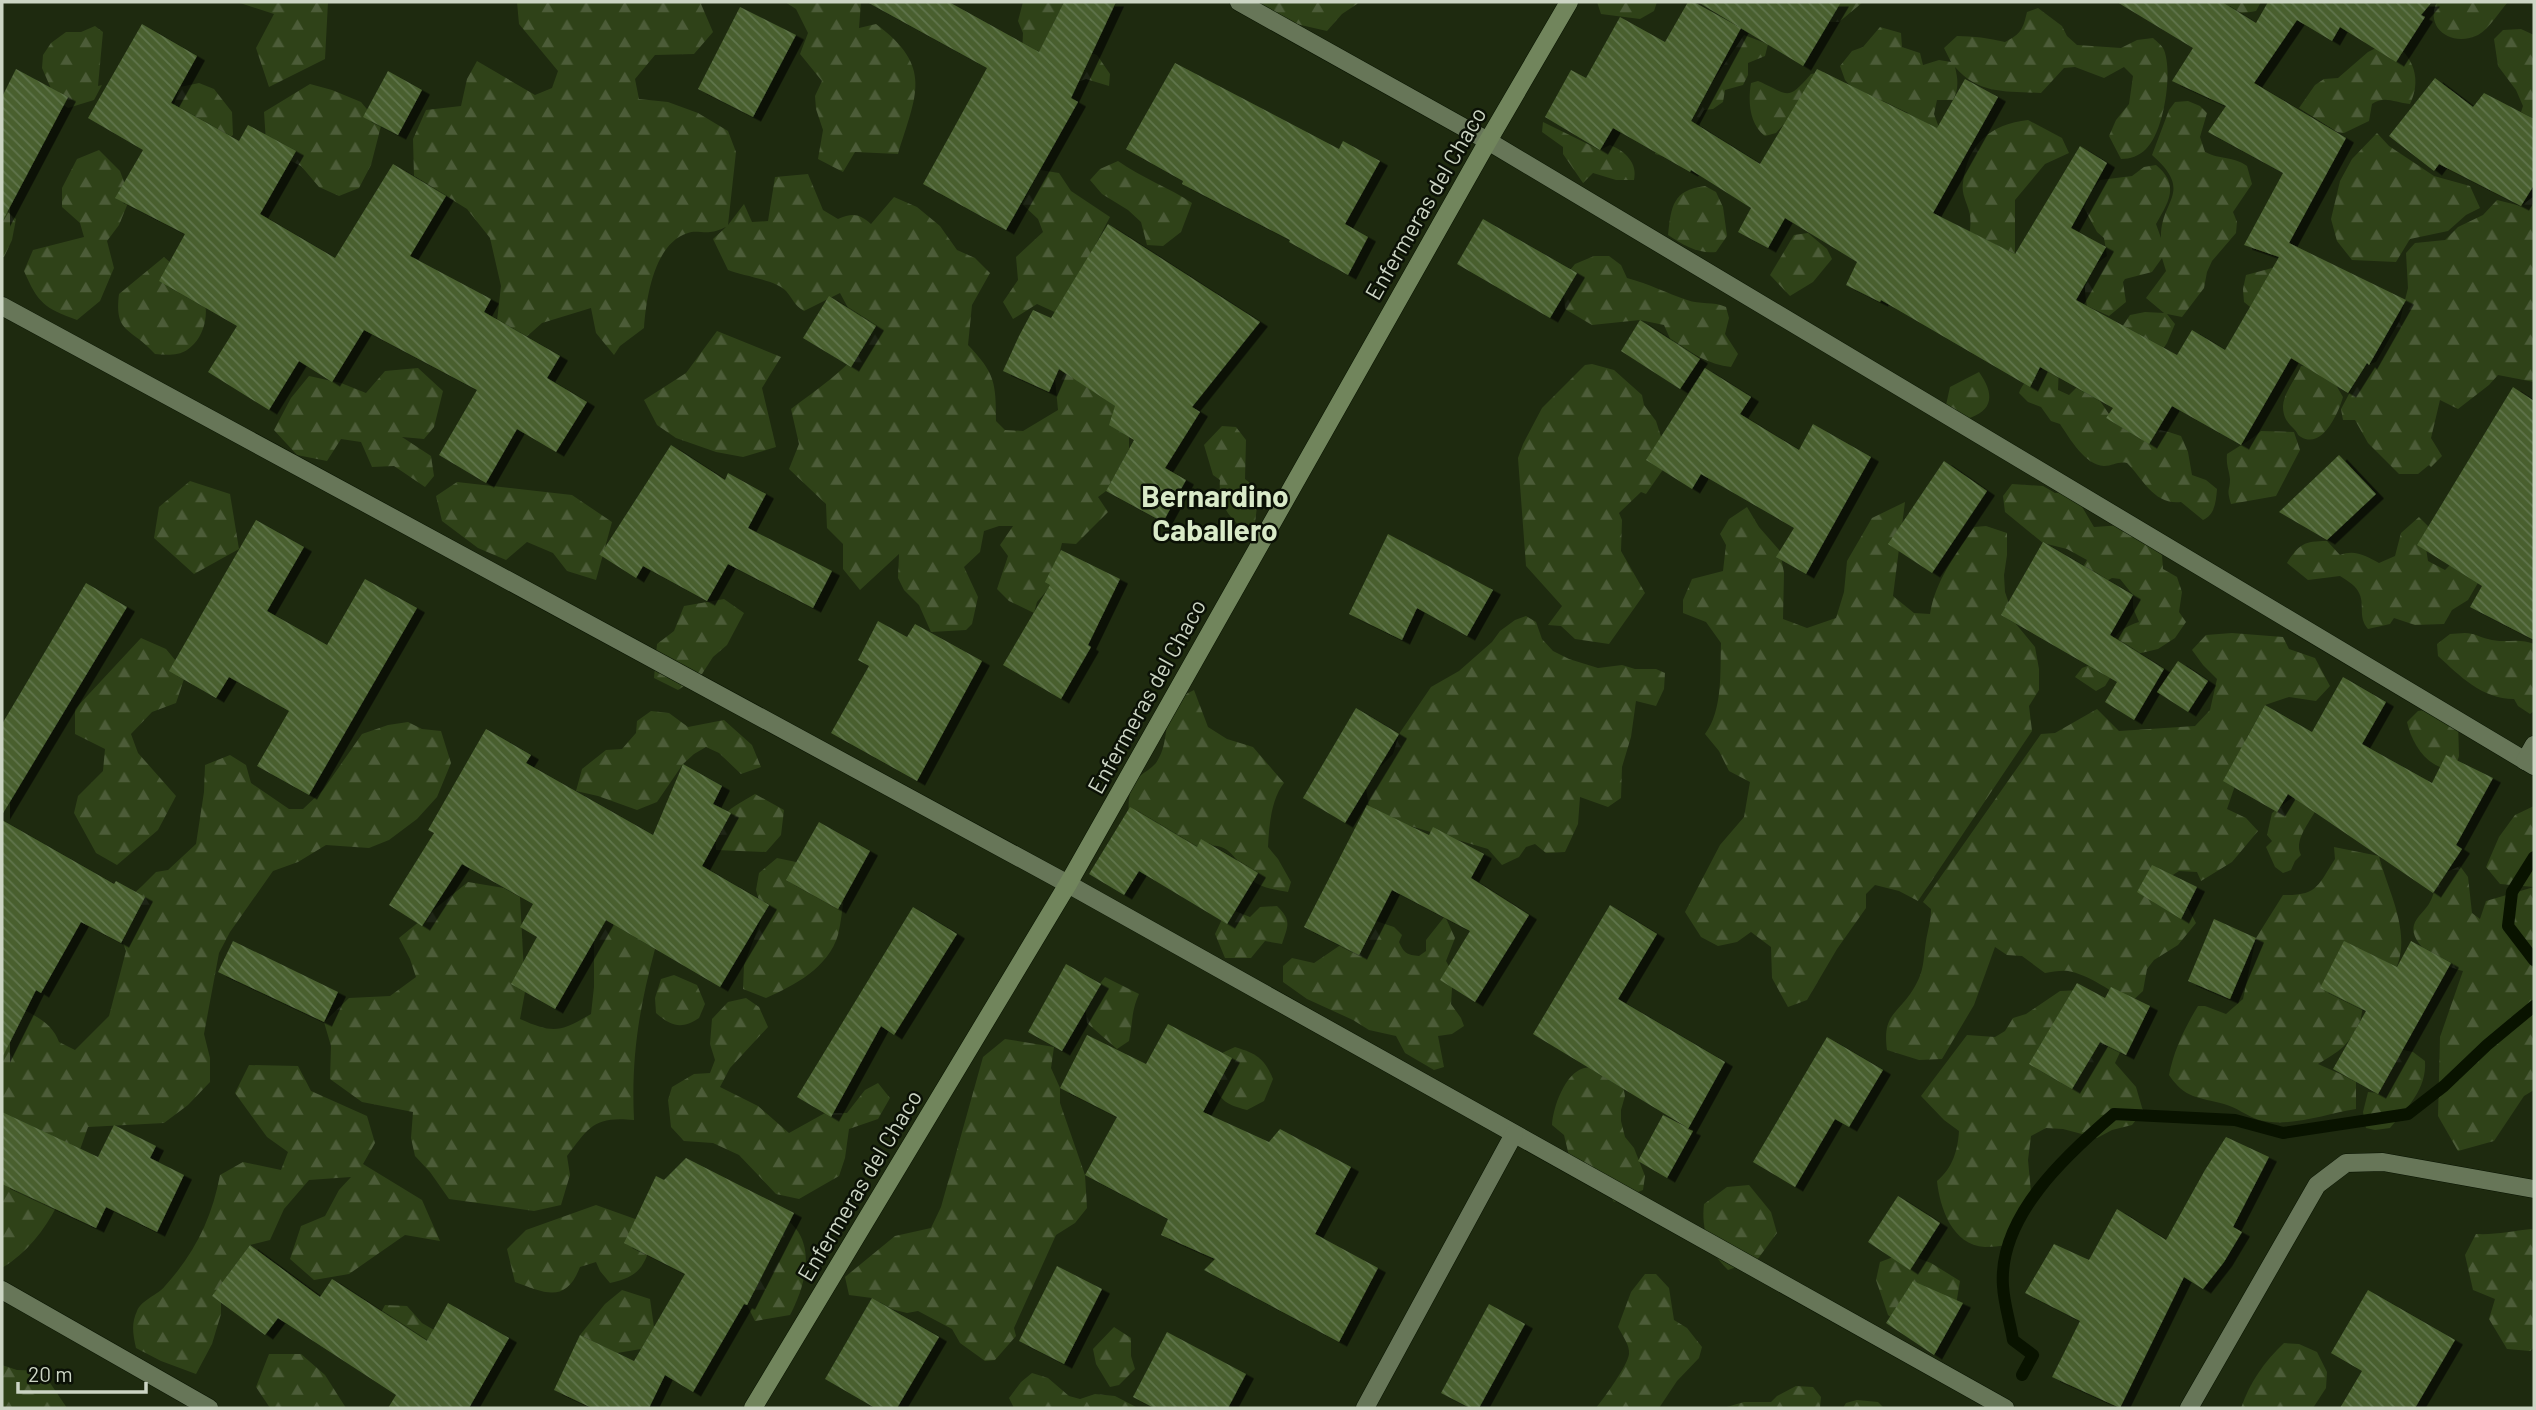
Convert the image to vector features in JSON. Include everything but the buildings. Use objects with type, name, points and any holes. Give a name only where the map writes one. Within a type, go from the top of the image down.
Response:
[{"type":"main road","name":"Enfermeras del Chaco","points":[[753,1408],[1068,884],[1569,2]]},
{"type":"street","points":[[1238,2],[1488,141],[2529,764],[2534,745]]},
{"type":"street","points":[[2,306],[1068,884],[2005,1408]]},
{"type":"street","points":[[1365,1408],[1514,1134]]},
{"type":"street","points":[[2189,1408],[2317,1185],[2346,1163],[2383,1162],[2534,1189]]},
{"type":"street","points":[[2,1290],[209,1408]]},
{"type":"green space","points":[[237,2],[328,2],[325,59],[269,87],[256,48],[274,14]]},
{"type":"green space","points":[[517,2],[702,2],[713,32],[694,54],[655,55],[635,79],[639,99],[668,102],[698,113],[728,131],[736,152],[728,225],[744,204],[752,222],[768,221],[775,177],[808,174],[823,210],[838,219],[855,215],[871,224],[894,197],[917,207],[940,226],[957,250],[975,258],[990,273],[972,305],[968,345],[989,371],[994,388],[996,421],[1005,430],[1023,431],[1058,410],[1055,379],[1071,341],[1115,406],[1119,424],[1129,437],[1129,449],[1106,491],[1098,497],[1108,512],[1076,544],[1062,543],[1051,586],[1037,602],[1034,613],[1009,601],[997,589],[1008,556],[1000,545],[1013,526],[999,526],[984,531],[980,552],[964,567],[978,597],[972,624],[966,630],[931,632],[919,605],[904,590],[898,578],[899,554],[860,590],[843,569],[843,544],[827,528],[826,504],[789,469],[799,444],[791,409],[842,370],[866,341],[840,293],[804,311],[781,287],[728,270],[713,239],[726,227],[712,232],[690,232],[676,239],[667,248],[654,273],[644,328],[620,346],[614,355],[596,333],[591,308],[542,323],[505,356],[496,330],[501,286],[490,238],[467,209],[414,176],[413,139],[426,110],[461,106],[467,79],[477,61],[535,95],[552,88],[558,71],[519,24]]},
{"type":"green space","points":[[785,2],[861,2],[859,28],[876,24],[906,54],[916,83],[898,154],[855,152],[843,172],[818,159],[823,130],[815,96],[822,81],[800,54],[808,33],[796,9]]},
{"type":"green space","points":[[1023,2],[1064,2],[1051,28],[1078,48],[1097,55],[1110,74],[1109,86],[1086,79],[1075,83],[1022,54],[1023,33],[1018,21]]},
{"type":"green space","points":[[1252,2],[1360,2],[1342,14],[1327,31],[1266,17]]},
{"type":"green space","points":[[1597,2],[1657,2],[1654,11],[1640,19],[1601,14]]},
{"type":"green space","points":[[1819,2],[1863,2],[1839,22],[1829,22],[1836,11]]},
{"type":"green space","points":[[2213,2],[2261,2],[2256,11],[2238,13]]},
{"type":"green space","points":[[2437,2],[2508,2],[2490,25],[2478,35],[2458,39],[2443,33],[2437,27],[2434,11]]},
{"type":"green space","points":[[2038,8],[2062,26],[2067,36],[2077,45],[2121,48],[2137,40],[2153,38],[2162,47],[2168,72],[2162,116],[2152,141],[2140,154],[2121,159],[2109,136],[2116,120],[2129,104],[2133,76],[2124,67],[2104,78],[2075,67],[2064,68],[2041,93],[1984,87],[1974,83],[1955,67],[1955,96],[1953,100],[1937,100],[1934,114],[1941,133],[1906,137],[1908,113],[1883,101],[1864,101],[1845,80],[1840,66],[1852,51],[1863,47],[1880,27],[1901,33],[1902,47],[1920,53],[1923,65],[1939,60],[1951,62],[1944,48],[1957,36],[2005,42],[2020,30],[2027,12]]},
{"type":"green space","points":[[95,26],[103,32],[98,86],[102,85],[94,100],[68,108],[56,100],[42,68],[43,55],[51,43],[66,32],[81,32]]},
{"type":"green space","points":[[2521,29],[2534,35],[2534,119],[2521,112],[2523,106],[2516,90],[2498,66],[2494,39],[2503,30]]},
{"type":"green space","points":[[1744,35],[1768,44],[1765,56],[1748,63],[1748,75],[1743,85],[1725,90],[1723,102],[1713,109],[1704,110],[1696,124],[1692,149],[1666,157],[1655,154],[1659,144],[1668,61],[1711,84]]},
{"type":"green space","points":[[2378,47],[2403,51],[2411,63],[2415,90],[2410,104],[2377,101],[2372,104],[2369,121],[2344,133],[2337,132],[2299,108],[2315,85],[2324,79],[2338,78],[2368,52]]},
{"type":"green space","points":[[1824,72],[1831,79],[1803,134],[1785,123],[1776,133],[1765,136],[1760,131],[1751,112],[1751,83],[1758,81],[1787,93],[1797,89],[1811,74]]},
{"type":"green space","points":[[199,83],[214,89],[232,112],[233,135],[218,147],[172,110],[180,87]]},
{"type":"green space","points":[[310,84],[361,102],[381,126],[371,165],[359,188],[339,196],[319,187],[301,166],[279,155],[266,142],[264,112]]},
{"type":"green space","points":[[2188,101],[2200,106],[2207,113],[2200,137],[2205,152],[2247,166],[2252,184],[2233,212],[2237,222],[2236,233],[2212,261],[2204,288],[2182,317],[2167,314],[2175,324],[2159,355],[2122,327],[2130,315],[2145,312],[2164,313],[2146,298],[2166,271],[2162,258],[2152,272],[2125,279],[2123,282],[2126,302],[2109,316],[2087,306],[2087,277],[2094,266],[2107,256],[2104,238],[2097,232],[2084,208],[2090,193],[2100,180],[2132,176],[2144,167],[2156,165],[2168,179],[2170,186],[2168,200],[2156,224],[2161,238],[2173,188],[2165,168],[2152,155],[2169,110],[2175,102]]},
{"type":"green space","points":[[2028,120],[2062,138],[2069,153],[2045,164],[2015,200],[2015,254],[1970,232],[1970,215],[1963,183],[1970,157],[1983,138],[2003,126]]},
{"type":"green space","points":[[1543,122],[1600,150],[1610,145],[1621,151],[1632,163],[1634,180],[1616,180],[1593,173],[1583,183],[1563,154],[1563,147],[1542,132]]},
{"type":"green space","points":[[2377,133],[2389,146],[2434,176],[2470,186],[2480,208],[2466,215],[2448,231],[2410,239],[2396,262],[2352,260],[2337,241],[2331,219],[2340,181],[2352,159]]},
{"type":"green space","points":[[99,150],[120,171],[130,198],[119,225],[107,241],[114,268],[100,301],[77,320],[43,303],[24,271],[33,250],[84,237],[80,223],[62,207],[62,188],[77,159]]},
{"type":"green space","points":[[1118,161],[1192,203],[1181,232],[1163,246],[1147,245],[1141,222],[1128,210],[1102,194],[1090,180],[1100,169]]},
{"type":"green space","points":[[1040,170],[1059,173],[1071,191],[1110,217],[1059,314],[1037,304],[1013,319],[1003,302],[1018,280],[1016,257],[1043,232],[1038,219],[1022,204]]},
{"type":"green space","points":[[1705,186],[1716,192],[1723,207],[1727,236],[1716,252],[1697,250],[1668,235],[1676,201],[1686,191]]},
{"type":"green space","points":[[2534,196],[2534,382],[2498,375],[2458,409],[2440,400],[2431,438],[2442,456],[2431,467],[2429,465],[2418,474],[2399,474],[2368,443],[2355,420],[2343,420],[2341,409],[2364,366],[2376,362],[2400,320],[2408,288],[2406,253],[2415,243],[2445,240],[2458,227],[2483,215],[2497,200],[2521,206]]},
{"type":"green space","points":[[2,207],[16,219],[12,240],[4,257],[2,257]]},
{"type":"green space","points":[[1808,233],[1827,249],[1832,259],[1813,282],[1790,296],[1770,275],[1794,235]]},
{"type":"green space","points":[[1594,256],[1609,256],[1621,265],[1627,278],[1692,301],[1726,307],[1729,318],[1725,334],[1738,354],[1731,367],[1708,361],[1671,341],[1664,325],[1640,320],[1592,325],[1565,309],[1563,279],[1575,264]]},
{"type":"green space","points":[[164,257],[198,286],[206,311],[203,329],[194,344],[183,352],[171,355],[155,354],[126,329],[119,316],[118,307],[119,294]]},
{"type":"green space","points":[[2276,267],[2255,311],[2244,302],[2246,275]]},
{"type":"green space","points":[[717,331],[781,357],[762,388],[776,447],[743,457],[716,452],[676,438],[657,425],[644,400],[686,373]]},
{"type":"green space","points":[[1592,364],[1614,370],[1642,395],[1644,405],[1656,421],[1669,461],[1646,494],[1641,492],[1619,513],[1622,520],[1621,551],[1645,593],[1609,644],[1575,639],[1561,626],[1548,625],[1562,606],[1526,566],[1518,458],[1542,408],[1585,365]]},
{"type":"green space","points":[[2059,364],[2058,390],[2069,395],[2076,388],[2094,392],[2113,420],[2181,436],[2188,452],[2192,475],[2206,480],[2217,489],[2215,503],[2207,518],[2203,520],[2181,502],[2164,500],[2150,490],[2127,463],[2097,465],[2084,456],[2060,424],[2051,421],[2041,407],[2028,402],[2019,393],[2035,373]]},
{"type":"green space","points":[[2301,366],[2316,367],[2336,385],[2343,397],[2329,427],[2323,434],[2309,440],[2298,435],[2283,410],[2286,396]]},
{"type":"green space","points":[[418,368],[443,391],[434,427],[424,439],[402,437],[431,456],[434,476],[425,487],[394,466],[372,467],[361,442],[341,439],[327,461],[297,455],[274,430],[291,398],[309,376],[341,383],[366,393],[385,371]]},
{"type":"green space","points":[[1979,372],[1989,394],[1987,406],[1975,416],[1966,419],[1944,414],[1950,387]]},
{"type":"green space","points":[[1222,426],[1236,427],[1246,440],[1245,479],[1259,490],[1255,523],[1243,529],[1225,508],[1220,495],[1220,480],[1213,475],[1204,445]]},
{"type":"green space","points":[[2261,431],[2294,432],[2300,450],[2276,496],[2231,504],[2227,454]]},
{"type":"green space","points":[[190,481],[230,494],[239,549],[194,574],[154,538],[159,507]]},
{"type":"green space","points":[[457,482],[572,495],[612,522],[596,580],[567,571],[553,553],[527,542],[506,560],[478,548],[442,521],[436,496]]},
{"type":"green space","points":[[2012,484],[2043,486],[2055,493],[2066,492],[2081,505],[2094,527],[2123,525],[2162,555],[2163,569],[2177,577],[2182,592],[2179,612],[2186,622],[2175,638],[2158,649],[2141,653],[2122,672],[2115,670],[2105,686],[2096,691],[2075,677],[2082,668],[2106,659],[2117,635],[2139,622],[2133,608],[2133,595],[2120,579],[2112,578],[2101,584],[2079,574],[2087,560],[2067,549],[2043,543],[2005,512],[2003,496]]},
{"type":"green space","points":[[1905,502],[1893,596],[1914,613],[1930,614],[1941,579],[1974,527],[1986,526],[2007,533],[2005,592],[2016,624],[2035,647],[2039,669],[2039,690],[2029,706],[2032,731],[1918,901],[1899,891],[1875,885],[1866,894],[1866,908],[1837,949],[1807,1000],[1788,1007],[1772,978],[1771,947],[1751,932],[1737,942],[1718,946],[1701,937],[1685,912],[1720,845],[1744,817],[1750,782],[1729,771],[1719,751],[1705,734],[1718,702],[1721,643],[1706,622],[1683,613],[1683,600],[1692,579],[1723,571],[1726,545],[1720,534],[1729,519],[1747,507],[1759,527],[1780,551],[1784,573],[1783,619],[1807,628],[1836,618],[1844,592],[1847,561],[1872,518]]},
{"type":"green space","points":[[2419,517],[2428,526],[2428,561],[2445,570],[2478,537],[2508,531],[2468,600],[2452,610],[2444,624],[2415,625],[2394,618],[2390,624],[2368,629],[2363,619],[2360,596],[2352,584],[2340,576],[2308,580],[2287,563],[2303,545],[2327,541],[2340,555],[2356,553],[2379,563],[2395,556],[2401,533]]},
{"type":"green space","points":[[724,599],[744,613],[727,645],[713,657],[702,674],[678,690],[654,678],[657,644],[674,631],[684,606]]},
{"type":"green space","points":[[1526,616],[1536,622],[1542,639],[1553,651],[1569,659],[1598,668],[1622,665],[1635,669],[1656,669],[1665,673],[1664,689],[1656,706],[1636,701],[1631,737],[1622,767],[1621,798],[1608,807],[1580,797],[1578,824],[1565,852],[1546,853],[1535,844],[1526,847],[1519,857],[1502,865],[1488,849],[1370,814],[1364,775],[1378,769],[1393,754],[1399,734],[1431,687],[1459,671],[1492,642],[1500,631]]},
{"type":"green space","points":[[2232,633],[2283,637],[2289,649],[2315,658],[2330,686],[2316,701],[2289,697],[2265,705],[2246,739],[2238,777],[2227,809],[2246,818],[2258,831],[2232,862],[2201,881],[2197,872],[2179,871],[2162,882],[2174,908],[2188,908],[2196,923],[2178,945],[2154,960],[2147,969],[2143,991],[2129,1004],[2083,976],[2065,971],[2045,973],[2022,956],[2007,955],[1995,947],[1974,1005],[1942,1059],[1919,1060],[1887,1050],[1889,1021],[1918,982],[1922,970],[1931,909],[1923,902],[2041,734],[2055,733],[2097,709],[2119,731],[2195,726],[2210,710],[2217,679],[2192,650],[2206,635]]},
{"type":"green space","points":[[2465,633],[2494,640],[2534,644],[2534,711],[2530,714],[2518,706],[2514,699],[2482,691],[2438,656],[2437,644],[2450,634]]},
{"type":"green space","points":[[141,638],[166,649],[186,673],[176,703],[152,712],[131,734],[138,753],[176,796],[158,830],[117,865],[96,853],[74,813],[78,796],[103,771],[105,749],[75,734],[75,709]]},
{"type":"green space","points":[[1194,690],[1208,727],[1227,739],[1253,747],[1284,783],[1273,805],[1268,847],[1291,882],[1288,892],[1255,883],[1224,848],[1196,848],[1129,817],[1133,786],[1139,777],[1156,763],[1175,705]]},
{"type":"green space","points":[[2438,708],[2458,721],[2459,756],[2455,769],[2437,766],[2430,761],[2418,748],[2409,731],[2407,722],[2418,711]]},
{"type":"green space","points":[[651,711],[669,713],[688,727],[724,720],[752,745],[761,767],[741,774],[719,753],[706,747],[683,764],[657,802],[637,810],[576,791],[582,769],[606,750],[622,749],[636,733],[637,721]]},
{"type":"green space","points":[[408,722],[422,729],[441,731],[451,763],[437,797],[417,819],[389,840],[369,848],[326,845],[298,862],[273,871],[230,932],[219,953],[204,1034],[210,1058],[210,1082],[188,1105],[164,1123],[88,1127],[66,1187],[47,1224],[20,1255],[2,1268],[2,1004],[5,1001],[44,1022],[59,1042],[75,1050],[109,1016],[126,951],[115,922],[127,900],[156,872],[168,870],[196,844],[205,765],[230,755],[246,765],[251,783],[289,809],[303,809],[323,790],[362,734],[388,725]]},
{"type":"green space","points":[[755,794],[784,810],[781,835],[766,852],[716,850],[717,829],[724,815]]},
{"type":"green space","points":[[2293,797],[2318,806],[2301,837],[2301,855],[2291,870],[2283,873],[2275,867],[2266,847],[2272,841],[2267,835],[2272,813]]},
{"type":"green space","points":[[2534,806],[2534,887],[2500,884],[2486,867],[2499,837],[2515,815]]},
{"type":"green space","points":[[2334,847],[2379,856],[2400,924],[2401,952],[2394,972],[2363,1008],[2360,1021],[2347,1043],[2318,1064],[2356,1081],[2356,1109],[2295,1121],[2271,1122],[2187,1093],[2169,1075],[2184,1030],[2193,1014],[2198,1006],[2205,1006],[2226,1014],[2243,999],[2256,938],[2283,895],[2304,893],[2316,887],[2335,859]]},
{"type":"green space","points":[[777,858],[796,862],[809,880],[844,897],[838,935],[827,957],[799,981],[766,998],[743,989],[744,965],[763,915],[756,890],[759,873]]},
{"type":"green space","points":[[2460,866],[2468,877],[2472,913],[2480,919],[2486,901],[2534,887],[2534,1090],[2524,1096],[2494,1141],[2458,1151],[2438,1116],[2440,1037],[2463,971],[2438,960],[2422,948],[2414,933],[2414,925],[2431,899],[2438,876]]},
{"type":"green space","points":[[468,882],[504,888],[520,897],[525,992],[520,1019],[532,1024],[557,1029],[591,1014],[594,941],[605,922],[630,906],[655,949],[637,1033],[634,1120],[601,1122],[587,1131],[567,1156],[570,1175],[561,1205],[534,1211],[449,1199],[415,1156],[411,1138],[413,1112],[362,1102],[330,1079],[331,1046],[324,1022],[349,998],[390,996],[416,977],[399,938]]},
{"type":"green space","points":[[1277,906],[1287,920],[1282,944],[1265,941],[1251,958],[1225,958],[1215,934],[1225,913],[1235,911],[1250,917],[1260,907]]},
{"type":"green space","points":[[1445,916],[1455,938],[1446,961],[1453,973],[1451,1004],[1464,1026],[1452,1034],[1438,1036],[1444,1067],[1434,1070],[1405,1053],[1396,1036],[1369,1030],[1307,999],[1283,982],[1283,966],[1292,958],[1314,963],[1376,921],[1394,927],[1402,935],[1399,942],[1404,951],[1419,956],[1426,951],[1426,940]]},
{"type":"green space","points":[[674,975],[697,985],[705,1004],[699,1018],[687,1024],[676,1025],[656,1013],[655,998],[661,979]]},
{"type":"green space","points":[[1105,977],[1139,994],[1133,1012],[1129,1041],[1117,1049],[1087,1023],[1085,1003]]},
{"type":"green space","points":[[2081,990],[2123,1046],[2115,1063],[2136,1087],[2143,1111],[2132,1125],[2112,1130],[2097,1138],[2063,1129],[2046,1128],[2031,1136],[2028,1160],[2031,1192],[2007,1245],[1974,1245],[1964,1240],[1950,1223],[1941,1202],[1937,1181],[1954,1158],[1959,1131],[1921,1096],[1967,1035],[1995,1037],[2005,1031],[2013,1018],[2026,1014],[2060,991]]},
{"type":"green space","points":[[746,998],[759,1007],[768,1027],[730,1068],[720,1087],[758,1106],[789,1133],[825,1113],[847,1113],[865,1090],[878,1083],[890,1098],[878,1119],[849,1129],[845,1158],[839,1176],[799,1199],[776,1194],[739,1155],[713,1143],[684,1141],[671,1127],[668,1100],[672,1087],[694,1074],[710,1073],[715,1060],[710,1044],[712,1019],[728,1002]]},
{"type":"green space","points":[[1005,1039],[1054,1047],[1051,1068],[1060,1088],[1060,1103],[1085,1175],[1087,1208],[1075,1223],[1056,1235],[1014,1328],[1016,1336],[995,1360],[985,1361],[960,1343],[952,1329],[918,1311],[907,1313],[891,1309],[872,1298],[849,1295],[845,1277],[895,1236],[931,1228],[941,1207],[983,1057]]},
{"type":"green space","points":[[1235,1047],[1259,1058],[1273,1079],[1264,1101],[1247,1110],[1224,1100],[1211,1079],[1222,1053]]},
{"type":"green space","points":[[2398,1049],[2413,1052],[2425,1061],[2423,1080],[2409,1105],[2390,1128],[2366,1128],[2363,1112],[2368,1092],[2378,1093]]},
{"type":"green space","points":[[249,1065],[298,1066],[311,1091],[367,1116],[375,1143],[363,1164],[422,1200],[440,1241],[405,1235],[349,1274],[314,1280],[290,1259],[301,1226],[325,1216],[339,1190],[351,1177],[309,1180],[284,1209],[270,1240],[250,1245],[221,1284],[221,1314],[212,1344],[196,1374],[136,1348],[134,1320],[139,1307],[176,1274],[193,1248],[207,1220],[220,1175],[243,1162],[281,1170],[288,1152],[267,1137],[235,1093]]},
{"type":"green space","points":[[1619,1066],[1625,1096],[1621,1121],[1625,1137],[1634,1148],[1645,1176],[1643,1190],[1614,1202],[1608,1193],[1570,1160],[1564,1135],[1552,1125],[1558,1100],[1571,1076],[1584,1068]]},
{"type":"green space","points":[[1749,1185],[1771,1212],[1777,1233],[1757,1260],[1728,1270],[1711,1248],[1705,1232],[1704,1204],[1727,1187]]},
{"type":"green space","points":[[596,1205],[638,1220],[653,1240],[635,1273],[610,1283],[596,1262],[580,1267],[568,1287],[561,1291],[545,1292],[515,1282],[507,1249],[526,1230]]},
{"type":"green space","points":[[784,1218],[795,1227],[805,1250],[806,1264],[801,1290],[790,1315],[755,1321],[747,1305],[744,1257]]},
{"type":"green space","points":[[2534,1230],[2534,1348],[2530,1351],[2507,1349],[2489,1319],[2495,1299],[2473,1290],[2465,1255],[2476,1234]]},
{"type":"green space","points":[[1904,1253],[1931,1263],[1960,1281],[1955,1311],[1920,1340],[1888,1315],[1876,1280],[1880,1262]]},
{"type":"green space","points":[[1645,1274],[1656,1274],[1669,1288],[1674,1320],[1687,1328],[1702,1347],[1699,1358],[1677,1381],[1659,1408],[1596,1408],[1628,1359],[1628,1347],[1618,1327],[1631,1292]]},
{"type":"green space","points":[[622,1290],[650,1299],[654,1327],[641,1349],[617,1353],[580,1335],[605,1304]]},
{"type":"green space","points":[[385,1305],[407,1306],[422,1323],[446,1337],[444,1359],[370,1333]]},
{"type":"green space","points":[[1114,1327],[1131,1338],[1131,1356],[1135,1369],[1119,1385],[1110,1387],[1096,1364],[1093,1349]]},
{"type":"green space","points":[[2284,1343],[2299,1344],[2317,1352],[2327,1372],[2326,1388],[2313,1408],[2241,1408],[2258,1373]]},
{"type":"green space","points":[[269,1354],[301,1354],[325,1375],[346,1408],[270,1408],[256,1387]]},
{"type":"green space","points":[[2,1365],[17,1370],[42,1371],[67,1408],[2,1408]]},
{"type":"green space","points":[[1032,1373],[1048,1378],[1069,1396],[1080,1399],[1095,1394],[1115,1396],[1138,1408],[1014,1408],[1009,1398]]},
{"type":"green space","points":[[1796,1386],[1813,1387],[1821,1397],[1820,1408],[1723,1408],[1744,1402],[1771,1402]]},
{"type":"green space","points":[[1857,1400],[1878,1402],[1884,1408],[1843,1408],[1846,1403]]},
{"type":"waterway","points":[[2534,857],[2512,892],[2508,926],[2534,960]]},
{"type":"waterway","points":[[2022,1375],[2033,1355],[2013,1340],[2005,1300],[2004,1260],[2011,1236],[2023,1212],[2056,1168],[2114,1114],[2235,1120],[2283,1133],[2408,1114],[2444,1086],[2534,1006]]},
{"type":"district","name":"Bernardino Caballero","points":[[1215,512]]}]
